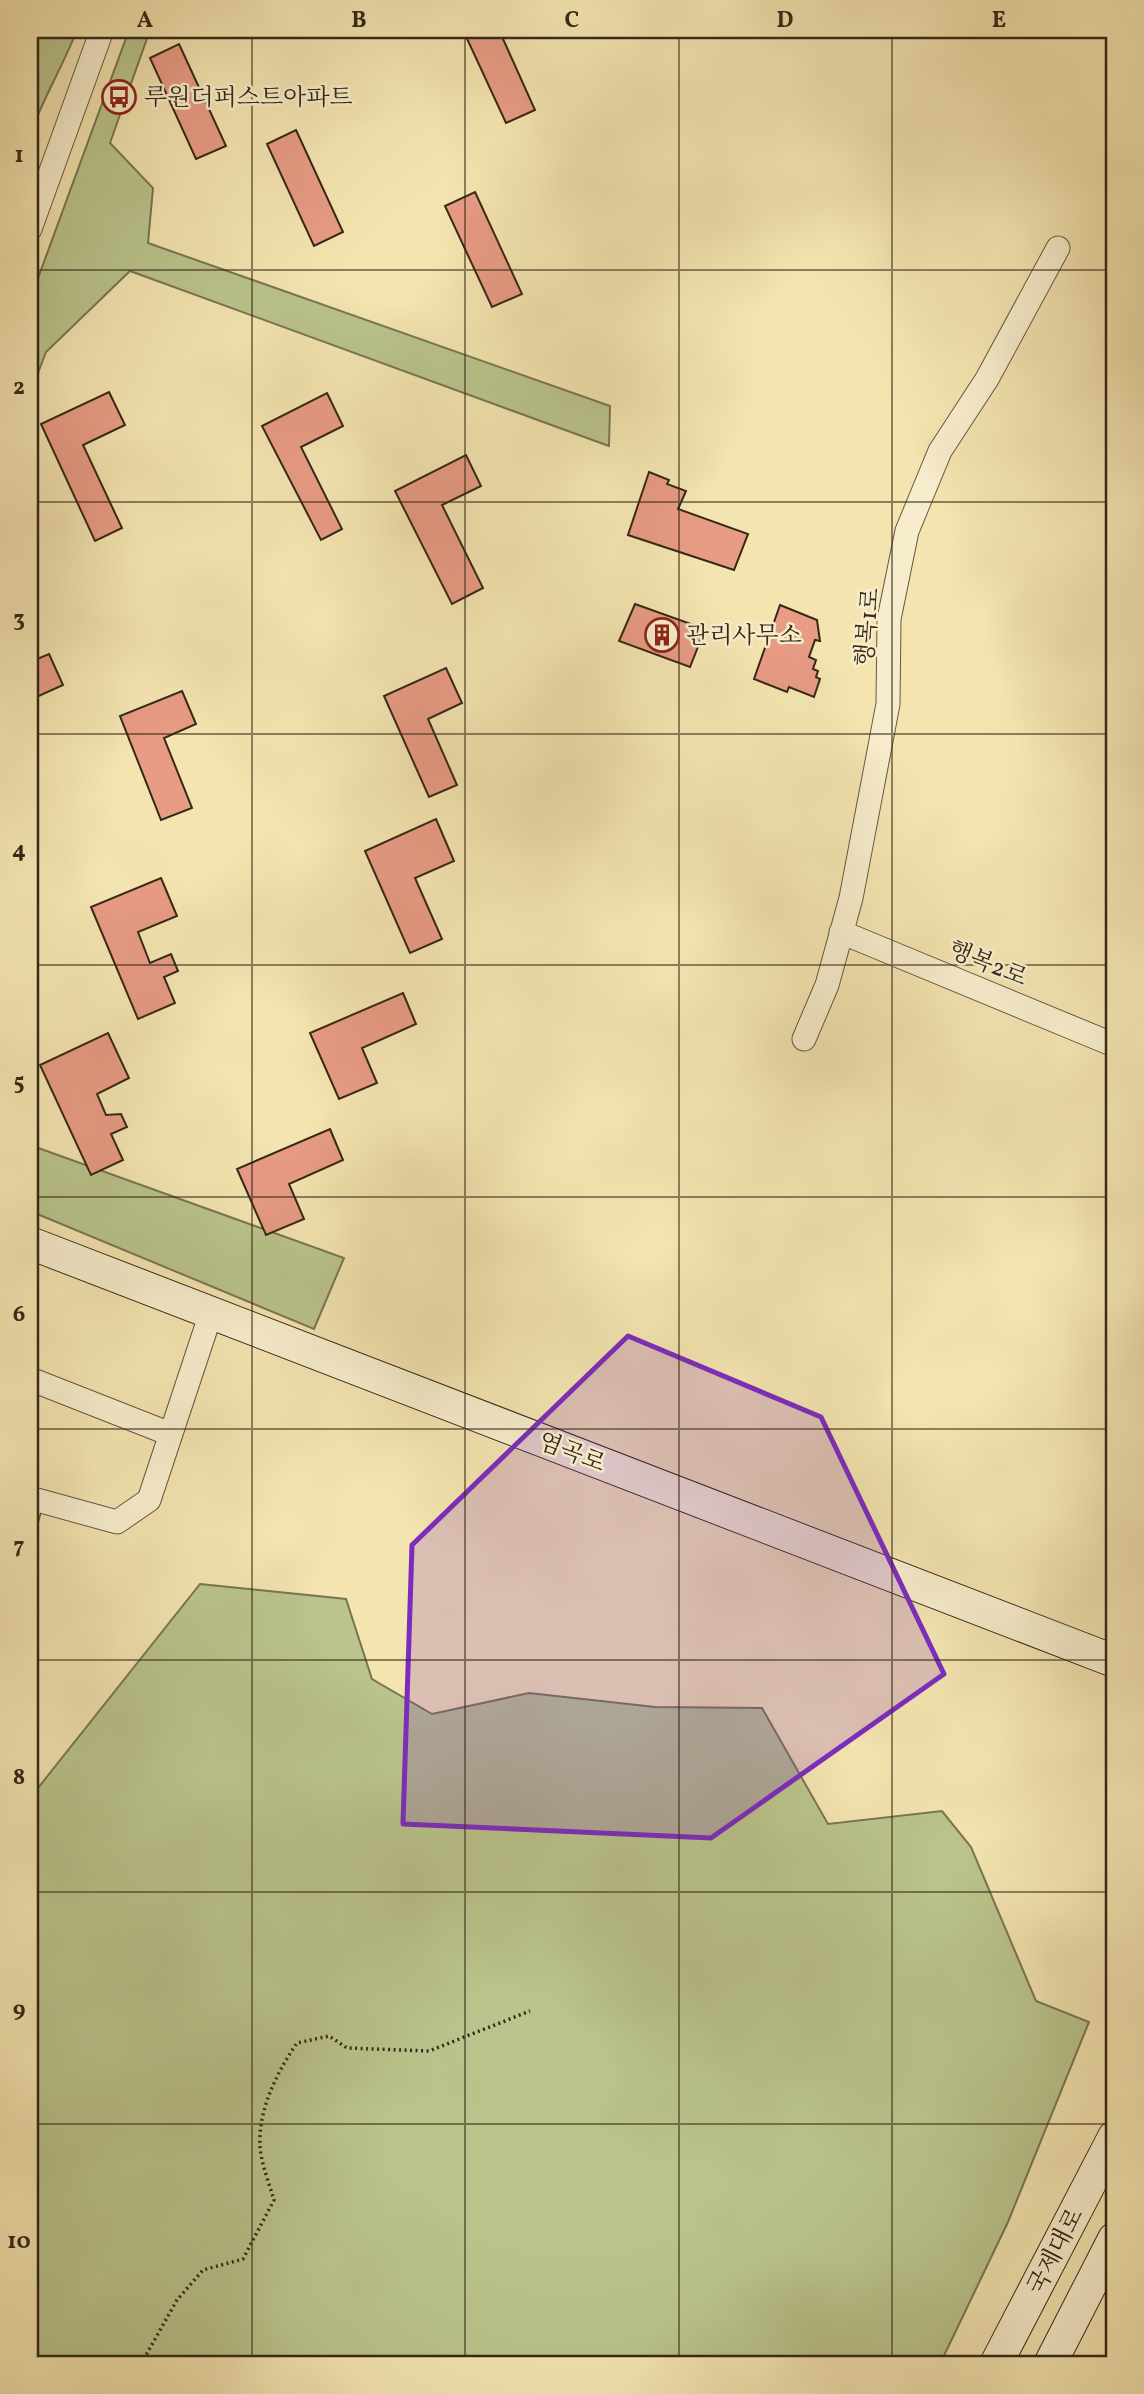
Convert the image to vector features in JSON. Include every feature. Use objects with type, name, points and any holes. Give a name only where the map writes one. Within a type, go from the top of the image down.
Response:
[{"type":"main road","name":"염곡로","points":[[30,1243],[1114,1661]]},
{"type":"main road","name":"국제대로","points":[[996,2364],[1114,2137]]},
{"type":"main road","name":"국제대로","points":[[1051,2364],[1114,2239]]},
{"type":"street","points":[[30,229],[102,30]]},
{"type":"street","name":"행복1로","points":[[804,1039],[827,985],[851,898],[888,704],[889,619],[907,531],[940,451],[987,379],[1058,248]]},
{"type":"street","name":"행복2로","points":[[841,932],[1114,1045]]},
{"type":"street","points":[[34,1499],[117,1522],[149,1500],[211,1313]]},
{"type":"street","points":[[30,1379],[170,1434]]},
{"type":"lane","points":[[30,1527],[34,1499]]},
{"type":"path","points":[[141,2364],[177,2300],[203,2270],[243,2259],[274,2200],[260,2147],[262,2118],[282,2064],[297,2043],[328,2036],[347,2048],[429,2051],[530,2011]]},
{"type":"highlighted area","points":[[628,1336],[821,1417],[944,1674],[711,1838],[403,1824],[412,1545]]},
{"type":"green space","points":[[30,30],[77,30],[30,135]]},
{"type":"green space","points":[[129,30],[150,30],[110,143],[153,188],[148,243],[610,406],[609,446],[130,271],[46,352],[30,394],[30,300]]},
{"type":"green space","points":[[30,1145],[344,1258],[314,1329],[30,1211]]},
{"type":"green space","points":[[200,1584],[346,1599],[372,1679],[432,1714],[529,1693],[655,1707],[762,1708],[828,1824],[942,1811],[971,1847],[1036,2001],[1089,2022],[1008,2222],[940,2364],[30,2364],[30,1786],[38,1788]]},
{"type":"building","points":[[463,30],[499,30],[535,110],[506,123]]},
{"type":"building","points":[[179,44],[226,146],[196,159],[150,58]]},
{"type":"building","points":[[296,130],[343,232],[314,246],[267,144]]},
{"type":"building","points":[[475,192],[522,294],[492,307],[445,206]]},
{"type":"building","points":[[109,392],[125,425],[83,445],[122,528],[95,541],[41,424]]},
{"type":"building","points":[[327,393],[343,426],[301,447],[342,529],[321,540],[262,426]]},
{"type":"building","points":[[466,455],[481,486],[442,505],[483,588],[452,604],[395,491]]},
{"type":"building","points":[[649,472],[669,480],[667,484],[686,491],[678,509],[748,534],[734,570],[628,535]]},
{"type":"building","name":"관리사무소","points":[[635,604],[705,629],[690,667],[619,641]]},
{"type":"building","points":[[780,605],[817,620],[820,641],[815,640],[809,657],[816,660],[813,669],[818,671],[816,677],[820,679],[814,697],[789,687],[787,692],[754,679]]},
{"type":"building","points":[[49,654],[63,685],[30,700],[30,662]]},
{"type":"building","points":[[446,668],[462,703],[428,719],[457,785],[429,797],[384,696]]},
{"type":"building","points":[[182,691],[196,724],[164,738],[192,808],[161,820],[120,716]]},
{"type":"building","points":[[436,819],[454,861],[415,878],[442,939],[410,953],[365,851]]},
{"type":"building","points":[[161,878],[177,916],[138,932],[150,963],[171,954],[178,971],[164,977],[175,1003],[138,1019],[91,907]]},
{"type":"building","points":[[403,993],[416,1024],[362,1048],[377,1083],[339,1099],[310,1033]]},
{"type":"building","points":[[108,1033],[129,1078],[97,1094],[106,1115],[121,1114],[127,1127],[111,1134],[123,1160],[91,1175],[40,1065]]},
{"type":"building","points":[[330,1129],[343,1160],[289,1184],[304,1219],[266,1235],[237,1169]]},
{"type":"place","name":"루원더퍼스트아파트","points":[[119,97]]},
{"type":"place","name":"관리사무소","points":[[662,635]]}]
